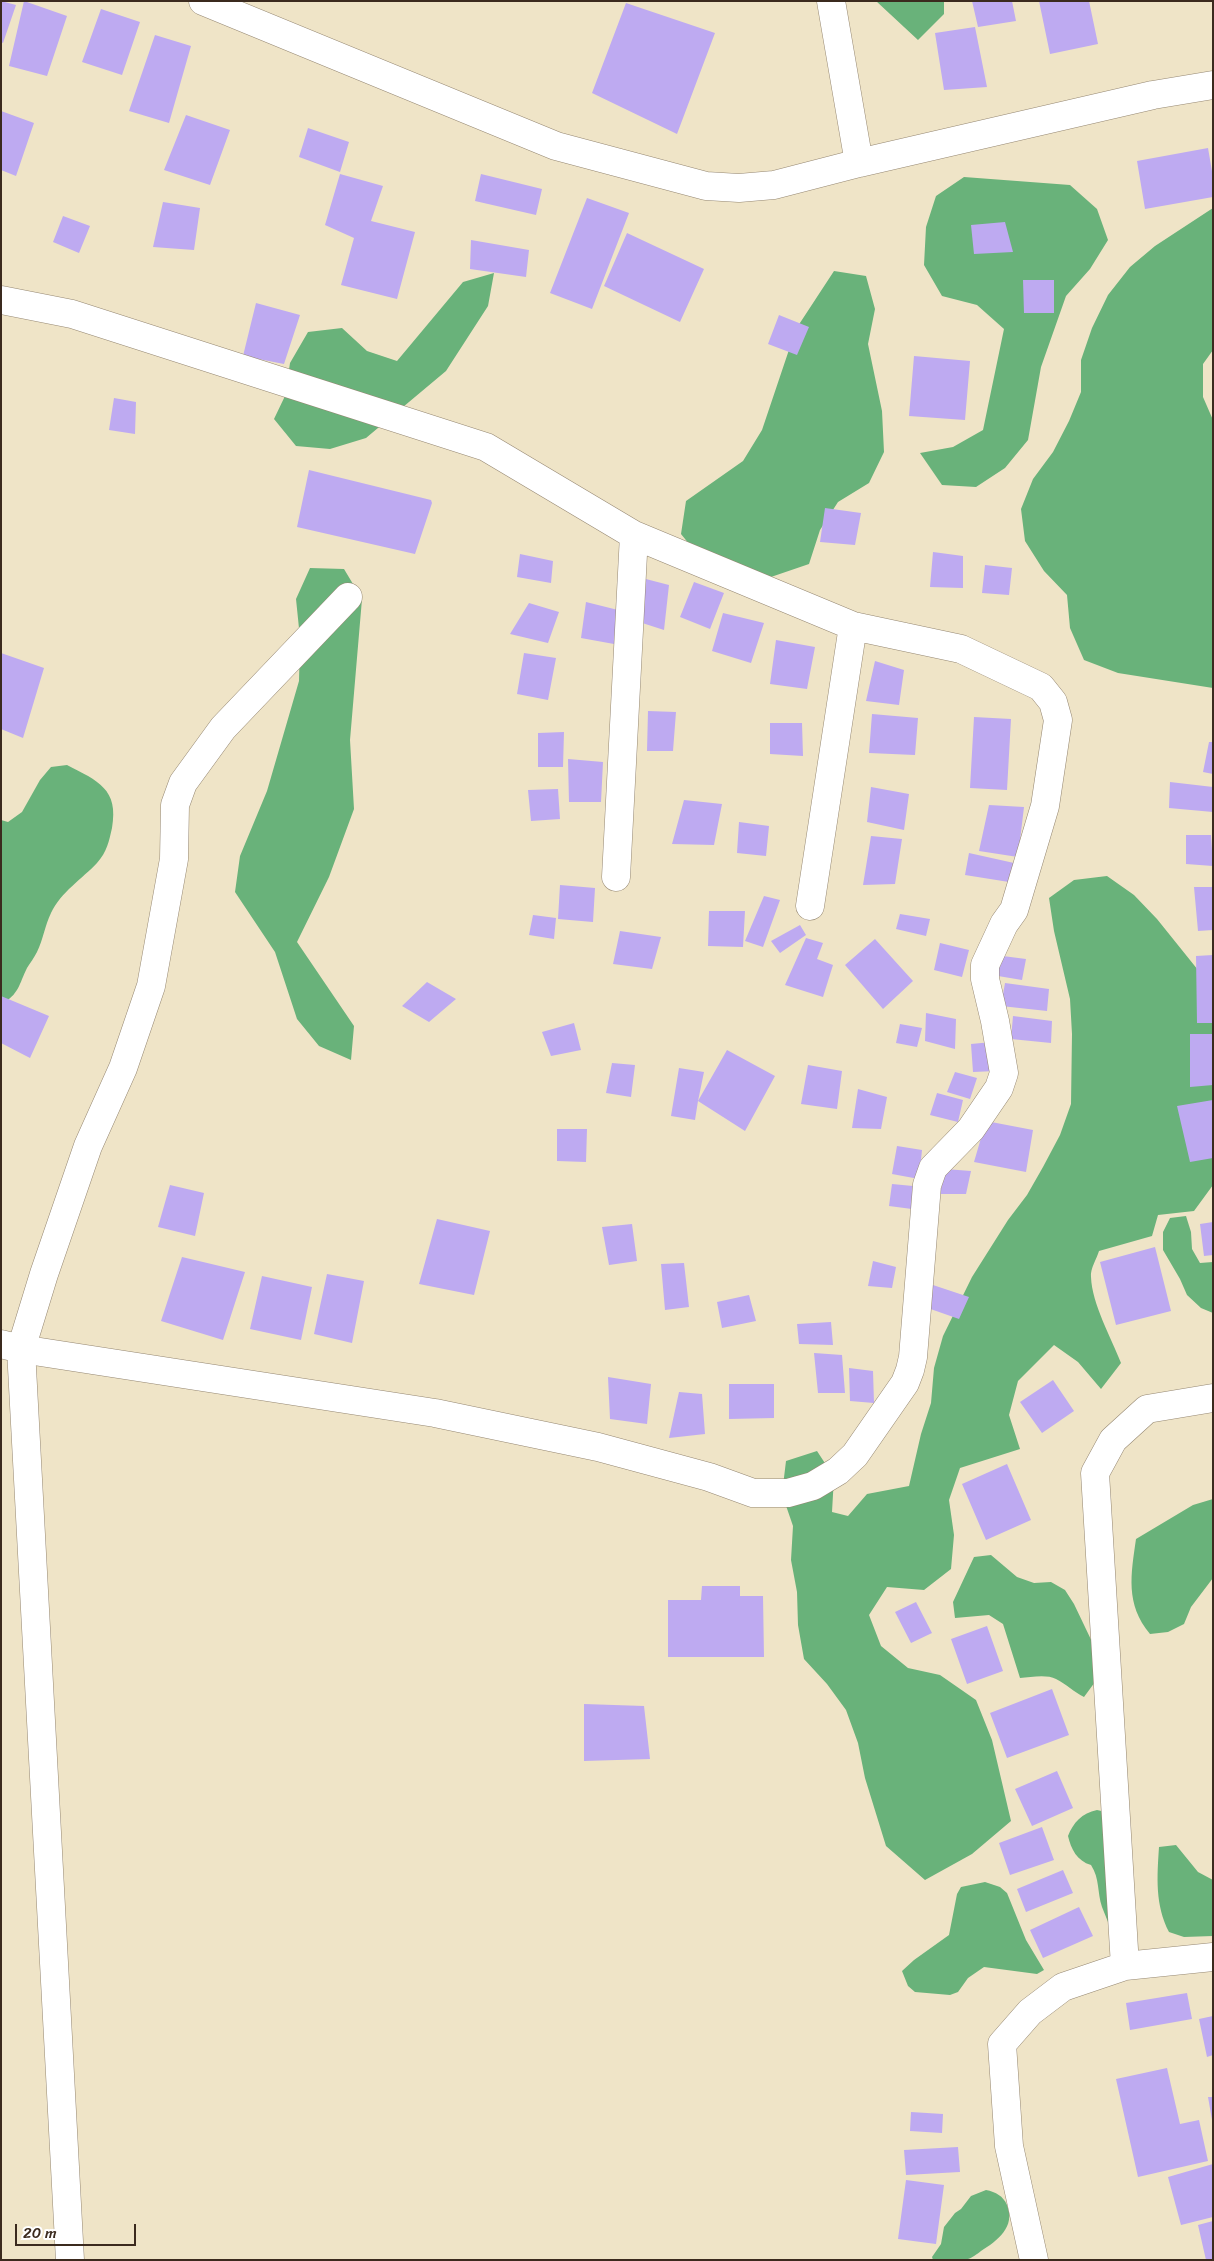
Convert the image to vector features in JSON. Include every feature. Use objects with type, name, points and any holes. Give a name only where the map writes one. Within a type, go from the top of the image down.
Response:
[{"type":"street","points":[[203,1],[556,146],[706,186],[739,188],[774,185],[858,163],[1153,95],[1213,85]]},
{"type":"street","points":[[831,1],[858,163]]},
{"type":"street","points":[[1,300],[72,314],[486,447],[634,535],[853,626],[961,649],[1041,687],[1053,702],[1058,720],[1045,806],[1014,910],[1004,924],[985,965],[985,979],[1004,1073],[999,1088],[971,1129],[933,1168],[927,1185],[918,1306],[910,1370],[905,1383],[855,1456],[838,1471],[813,1486],[788,1493],[753,1493],[709,1477],[598,1447],[436,1413],[11,1347]]},
{"type":"street","points":[[616,876],[634,535]]},
{"type":"street","points":[[70,2260],[11,1347],[44,1274],[88,1146],[123,1068],[151,986],[174,859],[176,805],[183,783],[222,728],[348,597]]},
{"type":"street","points":[[810,906],[853,626]]},
{"type":"street","points":[[1125,1966],[1095,1473],[1113,1440],[1147,1409],[1213,1398]]},
{"type":"street","points":[[1034,2260],[1009,2146],[1002,2044],[1030,2012],[1063,1987],[1125,1966],[1213,1957]]},
{"type":"green space","points":[[876,1],[944,1],[944,14],[918,40]]},
{"type":"green space","points":[[964,177],[1070,185],[1097,209],[1108,240],[1090,269],[1066,296],[1041,367],[1028,440],[1005,468],[976,487],[942,485],[920,453],[953,447],[983,430],[1004,329],[977,305],[942,296],[924,265],[926,227],[936,196]]},
{"type":"green space","points":[[1213,208],[1213,350],[1203,364],[1203,397],[1213,420],[1213,688],[1118,673],[1084,660],[1070,628],[1067,595],[1044,571],[1025,541],[1021,509],[1033,479],[1053,452],[1081,392],[1081,360],[1092,328],[1108,295],[1130,267],[1155,246]]},
{"type":"green space","points":[[834,271],[866,276],[875,309],[868,344],[882,411],[884,452],[869,483],[838,502],[820,530],[809,564],[768,578],[702,560],[681,534],[686,501],[743,461],[762,430],[796,329]]},
{"type":"green space","points":[[494,273],[488,306],[446,371],[366,438],[330,449],[296,446],[274,419],[285,396],[290,363],[308,332],[342,328],[367,351],[397,361],[463,282]]},
{"type":"green space","points":[[310,568],[344,569],[362,599],[350,740],[354,809],[329,877],[297,942],[354,1026],[351,1060],[319,1046],[297,1019],[275,952],[235,892],[240,856],[267,791],[299,681],[300,638],[296,599]]},
{"type":"green space","points":[[67,765],[97,782],[109,795],[113,815],[109,842],[97,863],[55,905],[41,943],[18,989],[12,997],[1,1004],[1,820],[8,822],[22,812],[40,780],[51,767]]},
{"type":"green space","points":[[1107,876],[1134,895],[1157,919],[1198,970],[1213,993],[1213,1185],[1194,1211],[1158,1215],[1152,1236],[1099,1251],[1092,1271],[1092,1287],[1098,1309],[1121,1363],[1101,1389],[1078,1362],[1054,1345],[1018,1381],[1009,1415],[1020,1449],[960,1468],[949,1500],[954,1535],[951,1569],[924,1590],[887,1587],[869,1615],[881,1646],[908,1668],[940,1675],[976,1700],[992,1740],[1011,1821],[972,1854],[925,1880],[886,1846],[865,1778],[858,1743],[846,1710],[827,1684],[804,1659],[798,1625],[797,1592],[791,1560],[793,1526],[782,1494],[786,1461],[817,1451],[834,1477],[832,1512],[848,1516],[867,1494],[909,1486],[921,1434],[931,1403],[934,1368],[943,1336],[972,1277],[1008,1220],[1027,1195],[1043,1167],[1060,1135],[1071,1104],[1072,1034],[1070,999],[1054,931],[1049,898],[1074,880]]},
{"type":"green space","points":[[1186,1216],[1191,1232],[1192,1249],[1200,1263],[1213,1262],[1213,1313],[1201,1308],[1187,1295],[1163,1250],[1163,1232],[1170,1218]]},
{"type":"green space","points":[[1213,1499],[1213,1578],[1191,1607],[1184,1624],[1168,1632],[1150,1634],[1142,1623],[1133,1600],[1132,1577],[1136,1539],[1193,1505]]},
{"type":"green space","points":[[991,1555],[1017,1577],[1034,1583],[1051,1582],[1065,1590],[1074,1604],[1095,1648],[1095,1682],[1084,1697],[1052,1677],[1020,1678],[1003,1624],[989,1615],[955,1618],[953,1602],[974,1557]]},
{"type":"green space","points":[[1097,1810],[1106,1812],[1116,1922],[1108,1922],[1100,1901],[1094,1870],[1091,1865],[1082,1861],[1075,1854],[1068,1836],[1079,1819]]},
{"type":"green space","points":[[1176,1845],[1198,1872],[1213,1880],[1213,1936],[1184,1937],[1169,1932],[1164,1922],[1158,1891],[1159,1847]]},
{"type":"green space","points":[[985,1882],[1000,1887],[1007,1893],[1026,1940],[1044,1970],[1037,1974],[984,1967],[968,1978],[958,1992],[950,1995],[915,1992],[908,1986],[902,1971],[949,1935],[957,1894],[961,1887]]},
{"type":"green space","points":[[986,2190],[999,2195],[1007,2205],[1009,2220],[1007,2227],[999,2238],[974,2256],[964,2260],[933,2260],[932,2257],[941,2244],[944,2227],[971,2196]]},
{"type":"building","points":[[1,1],[16,5],[3,43],[1,42]]},
{"type":"building","points":[[24,1],[67,16],[47,76],[9,66]]},
{"type":"building","points":[[972,1],[1012,1],[1016,21],[978,27]]},
{"type":"building","points":[[1039,1],[1089,1],[1098,44],[1050,54]]},
{"type":"building","points":[[626,3],[715,33],[677,134],[592,93]]},
{"type":"building","points":[[101,9],[140,22],[122,75],[82,62]]},
{"type":"building","points":[[975,27],[987,87],[944,90],[935,33]]},
{"type":"building","points":[[155,35],[191,46],[169,123],[129,111]]},
{"type":"building","points":[[1,111],[34,123],[16,176],[1,170]]},
{"type":"building","points":[[186,115],[230,130],[210,185],[164,170]]},
{"type":"building","points":[[308,128],[349,142],[340,172],[299,157]]},
{"type":"building","points":[[1208,148],[1213,177],[1213,197],[1145,209],[1137,161]]},
{"type":"building","points":[[340,174],[383,186],[371,221],[415,232],[397,299],[341,285],[354,238],[325,225]]},
{"type":"building","points":[[481,174],[542,189],[536,215],[475,201]]},
{"type":"building","points":[[587,198],[629,213],[592,309],[550,293]]},
{"type":"building","points":[[163,202],[200,208],[194,250],[153,247]]},
{"type":"building","points":[[63,216],[90,226],[79,253],[53,242]]},
{"type":"building","points":[[1005,222],[1013,252],[974,254],[971,225]]},
{"type":"building","points":[[627,233],[704,269],[680,322],[604,286]]},
{"type":"building","points":[[471,240],[529,250],[526,277],[470,269]]},
{"type":"building","points":[[1023,280],[1054,280],[1054,313],[1024,313]]},
{"type":"building","points":[[256,303],[300,315],[284,364],[243,356]]},
{"type":"building","points":[[779,315],[809,327],[797,355],[768,344]]},
{"type":"building","points":[[914,356],[970,361],[965,420],[909,416]]},
{"type":"building","points":[[114,398],[136,402],[135,434],[109,430]]},
{"type":"building","points":[[309,470],[431,500],[432,503],[415,554],[297,527]]},
{"type":"building","points":[[825,508],[861,513],[855,545],[820,542]]},
{"type":"building","points":[[933,552],[963,556],[963,588],[930,587]]},
{"type":"building","points":[[520,554],[553,561],[551,583],[517,577]]},
{"type":"building","points":[[985,565],[1012,568],[1009,595],[982,593]]},
{"type":"building","points":[[642,578],[669,585],[664,630],[633,620]]},
{"type":"building","points":[[694,582],[724,593],[710,629],[680,617]]},
{"type":"building","points":[[586,602],[618,610],[614,644],[581,638]]},
{"type":"building","points":[[529,603],[559,612],[548,643],[510,634]]},
{"type":"building","points":[[723,613],[764,623],[751,663],[712,651]]},
{"type":"building","points":[[776,640],[815,647],[807,689],[770,684]]},
{"type":"building","points":[[1,653],[44,668],[23,738],[1,729]]},
{"type":"building","points":[[524,653],[556,658],[548,700],[517,694]]},
{"type":"building","points":[[875,661],[904,670],[899,705],[866,701]]},
{"type":"building","points":[[648,711],[676,712],[673,751],[647,751]]},
{"type":"building","points":[[872,714],[918,718],[915,755],[869,753]]},
{"type":"building","points":[[974,717],[1011,719],[1007,790],[970,788]]},
{"type":"building","points":[[770,723],[802,723],[803,756],[770,754]]},
{"type":"building","points":[[564,732],[563,767],[538,767],[538,733]]},
{"type":"building","points":[[1209,742],[1213,742],[1213,774],[1203,772]]},
{"type":"building","points":[[568,759],[603,762],[601,802],[569,802]]},
{"type":"building","points":[[1170,782],[1213,787],[1213,812],[1169,808]]},
{"type":"building","points":[[871,787],[909,794],[904,830],[867,822]]},
{"type":"building","points":[[558,789],[560,819],[531,821],[528,790]]},
{"type":"building","points":[[684,800],[722,804],[714,845],[672,844]]},
{"type":"building","points":[[989,805],[1024,807],[1018,857],[979,851]]},
{"type":"building","points":[[739,822],[769,826],[766,856],[737,853]]},
{"type":"building","points":[[1186,835],[1211,835],[1213,866],[1186,864]]},
{"type":"building","points":[[871,836],[902,839],[895,884],[863,885]]},
{"type":"building","points":[[969,853],[1014,863],[1009,882],[965,875]]},
{"type":"building","points":[[560,885],[595,888],[593,922],[558,919]]},
{"type":"building","points":[[1194,887],[1213,887],[1213,930],[1198,931]]},
{"type":"building","points":[[764,896],[780,900],[763,947],[745,941]]},
{"type":"building","points":[[709,911],[745,911],[743,947],[708,946]]},
{"type":"building","points":[[900,914],[930,919],[926,936],[896,929]]},
{"type":"building","points":[[533,915],[556,918],[554,939],[529,935]]},
{"type":"building","points":[[800,925],[806,935],[780,953],[771,941]]},
{"type":"building","points":[[620,931],[661,937],[652,969],[613,964]]},
{"type":"building","points":[[806,938],[823,943],[817,959],[833,965],[823,997],[785,985]]},
{"type":"building","points":[[875,939],[913,981],[883,1009],[845,965]]},
{"type":"building","points":[[940,943],[969,950],[962,977],[934,970]]},
{"type":"building","points":[[995,955],[1026,959],[1022,980],[992,975]]},
{"type":"building","points":[[1213,955],[1213,1023],[1197,1023],[1196,956]]},
{"type":"building","points":[[427,982],[456,999],[429,1022],[402,1006]]},
{"type":"building","points":[[1005,983],[1049,989],[1047,1011],[1001,1006]]},
{"type":"building","points":[[1,996],[49,1016],[30,1058],[1,1043]]},
{"type":"building","points":[[926,1013],[956,1019],[955,1049],[925,1041]]},
{"type":"building","points":[[1013,1016],[1052,1021],[1051,1043],[1011,1039]]},
{"type":"building","points":[[574,1023],[581,1050],[551,1056],[542,1032]]},
{"type":"building","points":[[900,1024],[922,1028],[917,1047],[896,1043]]},
{"type":"building","points":[[1190,1034],[1213,1034],[1213,1085],[1190,1087]]},
{"type":"building","points":[[992,1042],[996,1071],[973,1072],[971,1044]]},
{"type":"building","points":[[727,1050],[775,1076],[745,1131],[698,1101]]},
{"type":"building","points":[[612,1063],[635,1065],[631,1097],[606,1093]]},
{"type":"building","points":[[808,1065],[842,1071],[837,1109],[801,1104]]},
{"type":"building","points":[[679,1068],[704,1072],[695,1120],[671,1116]]},
{"type":"building","points":[[955,1072],[977,1078],[970,1099],[947,1092]]},
{"type":"building","points":[[858,1089],[887,1097],[881,1129],[852,1128]]},
{"type":"building","points":[[937,1093],[963,1100],[958,1122],[930,1115]]},
{"type":"building","points":[[1213,1100],[1213,1158],[1190,1162],[1177,1106]]},
{"type":"building","points":[[986,1121],[1033,1130],[1026,1172],[974,1162]]},
{"type":"building","points":[[557,1129],[587,1129],[586,1162],[557,1161]]},
{"type":"building","points":[[897,1146],[922,1150],[919,1179],[892,1174]]},
{"type":"building","points":[[945,1169],[971,1171],[966,1194],[940,1194]]},
{"type":"building","points":[[892,1184],[913,1186],[912,1209],[889,1206]]},
{"type":"building","points":[[170,1185],[204,1193],[195,1236],[158,1227]]},
{"type":"building","points":[[437,1219],[490,1231],[474,1295],[419,1284]]},
{"type":"building","points":[[1213,1222],[1213,1255],[1204,1256],[1200,1224]]},
{"type":"building","points":[[632,1224],[637,1261],[609,1265],[602,1227]]},
{"type":"building","points":[[1155,1247],[1171,1311],[1116,1325],[1100,1262]]},
{"type":"building","points":[[182,1257],[245,1272],[223,1340],[161,1321]]},
{"type":"building","points":[[873,1261],[896,1267],[892,1288],[868,1286]]},
{"type":"building","points":[[684,1263],[689,1307],[665,1310],[661,1264]]},
{"type":"building","points":[[327,1274],[364,1281],[352,1343],[314,1334]]},
{"type":"building","points":[[262,1276],[312,1287],[301,1340],[250,1329]]},
{"type":"building","points":[[930,1284],[969,1297],[959,1319],[922,1306]]},
{"type":"building","points":[[749,1295],[756,1321],[722,1328],[717,1302]]},
{"type":"building","points":[[831,1322],[833,1345],[799,1344],[797,1324]]},
{"type":"building","points":[[814,1353],[842,1355],[845,1393],[818,1393]]},
{"type":"building","points":[[849,1368],[873,1371],[874,1403],[850,1401]]},
{"type":"building","points":[[608,1377],[651,1384],[647,1424],[610,1419]]},
{"type":"building","points":[[1053,1380],[1074,1411],[1042,1433],[1020,1402]]},
{"type":"building","points":[[729,1384],[774,1384],[774,1418],[729,1419]]},
{"type":"building","points":[[679,1392],[702,1394],[705,1434],[669,1438]]},
{"type":"building","points":[[1007,1464],[1031,1520],[986,1540],[962,1484]]},
{"type":"building","points":[[702,1586],[740,1586],[740,1596],[763,1596],[764,1657],[668,1657],[668,1600],[701,1600]]},
{"type":"building","points":[[916,1602],[932,1633],[911,1643],[895,1612]]},
{"type":"building","points":[[987,1626],[1003,1671],[967,1684],[951,1639]]},
{"type":"building","points":[[1052,1689],[1069,1735],[1007,1758],[990,1713]]},
{"type":"building","points":[[584,1704],[644,1706],[650,1759],[584,1761]]},
{"type":"building","points":[[1057,1771],[1073,1808],[1032,1826],[1015,1789]]},
{"type":"building","points":[[1042,1827],[1054,1860],[1010,1875],[999,1843]]},
{"type":"building","points":[[1063,1870],[1073,1893],[1026,1912],[1017,1889]]},
{"type":"building","points":[[1079,1907],[1093,1936],[1043,1958],[1030,1930]]},
{"type":"building","points":[[1187,1993],[1192,2019],[1130,2030],[1126,2003]]},
{"type":"building","points":[[1213,2016],[1213,2055],[1207,2057],[1199,2019]]},
{"type":"building","points":[[1167,2068],[1180,2124],[1199,2120],[1208,2161],[1138,2177],[1116,2079]]},
{"type":"building","points":[[1208,2097],[1213,2097],[1213,2120],[1212,2120]]},
{"type":"building","points":[[911,2112],[943,2114],[942,2133],[910,2131]]},
{"type":"building","points":[[958,2147],[960,2172],[906,2175],[904,2150]]},
{"type":"building","points":[[1213,2164],[1213,2217],[1181,2225],[1168,2177]]},
{"type":"building","points":[[906,2180],[944,2185],[936,2244],[898,2239]]},
{"type":"building","points":[[1213,2221],[1213,2260],[1206,2260],[1198,2225]]}]
